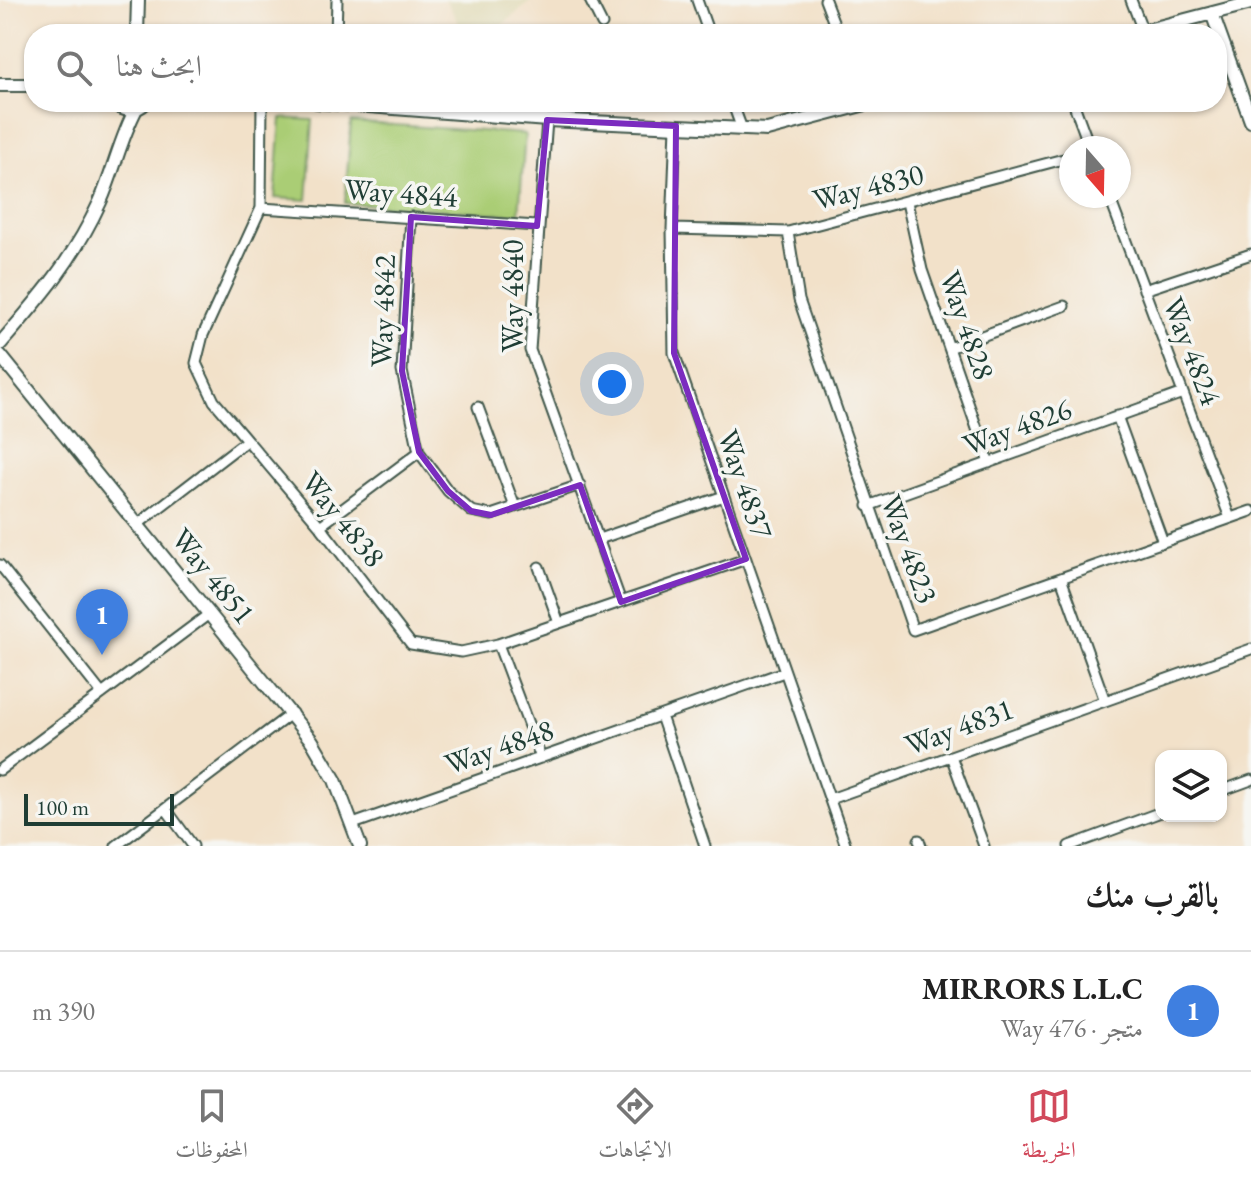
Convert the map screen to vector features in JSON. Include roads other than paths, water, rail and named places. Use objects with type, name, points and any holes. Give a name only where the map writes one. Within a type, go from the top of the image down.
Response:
[{"type":"street","points":[[137,24],[138,0]]},
{"type":"street","points":[[336,24],[337,0]]},
{"type":"street","points":[[590,0],[602,24]]},
{"type":"street","points":[[697,0],[705,24]]},
{"type":"street","points":[[825,0],[834,24]]},
{"type":"street","points":[[1131,0],[1135,24]]},
{"type":"street","points":[[1171,24],[1251,3]]},
{"type":"street","points":[[1212,13],[1216,24]]},
{"type":"street","points":[[1227,55],[1251,121]]},
{"type":"street","points":[[0,85],[24,85]]},
{"type":"street","points":[[118,112],[125,131]]},
{"type":"street","points":[[0,344],[53,283],[86,232],[102,198],[125,131],[137,112]]},
{"type":"street","name":"Way 4838","points":[[262,112],[261,208],[203,335],[196,363],[214,401],[320,526],[411,644],[461,652],[498,644],[746,559]]},
{"type":"street","points":[[452,112],[547,120],[767,130],[834,112]]},
{"type":"street","points":[[736,112],[742,129]]},
{"type":"street","points":[[1077,112],[1086,136]]},
{"type":"street","name":"Way 4840","points":[[547,120],[530,350],[621,602]]},
{"type":"street","name":"Way 4837","points":[[676,126],[672,229],[674,353],[846,846]]},
{"type":"street","name":"Way 4830","points":[[672,229],[788,232],[1059,160]]},
{"type":"street","name":"Way 4828","points":[[907,202],[922,270],[989,463]]},
{"type":"street","name":"Way 4844","points":[[261,208],[537,226]]},
{"type":"street","name":"Way 4824","points":[[1113,208],[1230,518]]},
{"type":"street","name":"Way 4842","points":[[411,217],[402,371],[419,452],[448,491],[471,511],[491,515],[580,485]]},
{"type":"street","name":"Way 4823","points":[[788,232],[799,300],[913,630],[1251,511]]},
{"type":"street","name":"Way 4824","points":[[1144,290],[1251,254]]},
{"type":"street","points":[[949,348],[1064,306]]},
{"type":"street","name":"Way 4851","points":[[0,355],[292,713],[335,780],[360,846]]},
{"type":"street","name":"Way 4826","points":[[868,506],[1183,393]]},
{"type":"street","points":[[478,407],[515,507]]},
{"type":"street","points":[[1117,416],[1163,542]]},
{"type":"street","points":[[138,524],[246,441]]},
{"type":"street","points":[[320,526],[419,452]]},
{"type":"street","points":[[599,539],[724,496]]},
{"type":"street","points":[[0,565],[102,694]]},
{"type":"street","points":[[539,567],[559,623]]},
{"type":"street","points":[[1061,578],[1105,701]]},
{"type":"street","points":[[2,766],[209,614]]},
{"type":"street","points":[[498,644],[541,758]]},
{"type":"street","name":"Way 4831","points":[[830,799],[1251,649]]},
{"type":"street","name":"Way 4848","points":[[353,824],[784,672]]},
{"type":"street","points":[[116,846],[292,713]]},
{"type":"street","points":[[661,716],[705,846]]},
{"type":"street","points":[[951,756],[984,846]]},
{"type":"street","points":[[1227,789],[1251,780]]},
{"type":"street","points":[[166,809],[193,846]]},
{"type":"street","points":[[1069,846],[1155,814]]},
{"type":"place","name":"MIRRORS L.L.C","points":[[102,655]]}]
